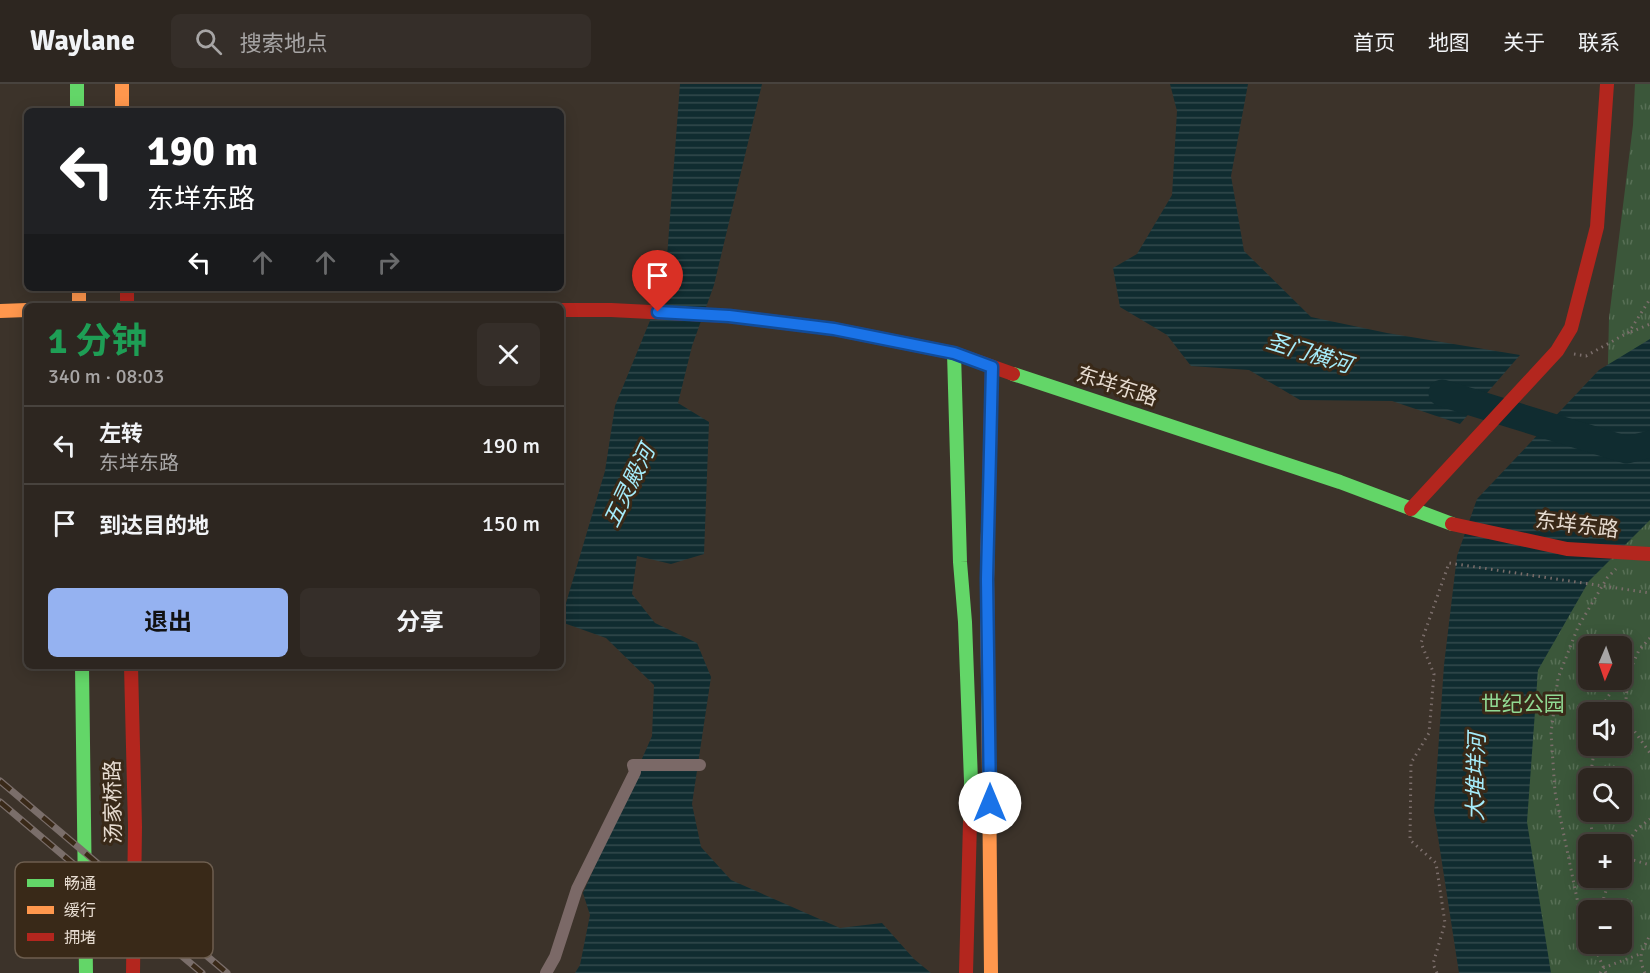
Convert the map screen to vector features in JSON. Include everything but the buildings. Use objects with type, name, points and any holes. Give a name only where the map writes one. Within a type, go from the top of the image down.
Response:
[{"type":"main road","points":[[77,84],[77,108]]},
{"type":"main road","points":[[122,108],[123,84]]},
{"type":"main road","points":[[1411,509],[1557,351],[1571,328],[1596,227],[1607,84]]},
{"type":"main road","points":[[0,311],[24,310]]},
{"type":"main road","name":"东垟东路","points":[[564,310],[729,316],[834,329],[954,353],[1340,482],[1452,525],[1567,549],[1650,554]]},
{"type":"main road","points":[[954,353],[960,562],[971,781],[966,972]]},
{"type":"main road","points":[[991,973],[987,579],[992,367]]},
{"type":"main road","name":"汤家桥路","points":[[82,669],[85,862]]},
{"type":"main road","name":"汤家桥路","points":[[131,669],[135,862]]},
{"type":"main road","name":"汤家桥路","points":[[86,958],[86,973]]},
{"type":"main road","name":"汤家桥路","points":[[134,958],[134,973]]},
{"type":"street","points":[[546,973],[555,957],[577,889],[635,772],[633,765],[700,765]]},
{"type":"path","points":[[1629,332],[1650,299]]},
{"type":"path","points":[[1557,351],[1586,356],[1629,332],[1650,324]]},
{"type":"path","points":[[1437,973],[1433,963],[1445,923],[1436,863],[1410,840],[1411,763],[1429,733],[1434,674],[1421,643],[1449,562],[1650,593]]},
{"type":"path","points":[[1578,903],[1555,792],[1551,733],[1558,678],[1578,627],[1602,585],[1616,569]]},
{"type":"path","points":[[1632,661],[1650,638]]},
{"type":"path","points":[[1640,650],[1628,675],[1626,699],[1630,725],[1650,753]]},
{"type":"path","points":[[1632,836],[1637,829],[1650,819]]},
{"type":"path","points":[[1632,860],[1650,865]]},
{"type":"path","points":[[1645,973],[1640,954],[1650,935]]},
{"type":"path","points":[[1597,954],[1606,973]]},
{"type":"path","points":[[1600,973],[1603,968],[1640,954]]},
{"type":"green space","name":"世纪公园","points":[[1635,84],[1650,84],[1650,973],[1481,973],[1455,691],[1607,405],[1609,318],[1633,125]]},
{"type":"water","name":"五灵殿河","points":[[680,84],[762,84],[714,285],[692,346],[678,403],[709,422],[704,554],[671,564],[637,556],[632,594],[655,623],[697,643],[711,677],[692,804],[701,847],[731,880],[840,928],[882,923],[914,959],[931,973],[575,973],[580,965],[590,915],[583,893],[652,736],[654,685],[606,638],[564,623],[564,610],[605,471],[615,406],[665,284]]},
{"type":"water","points":[[1170,84],[1248,84],[1231,176],[1244,251],[1311,317],[1387,333],[1520,355],[1460,424],[1392,401],[1300,400],[1249,370],[1191,366],[1167,335],[1120,307],[1113,268],[1137,254],[1172,195],[1177,111]]},
{"type":"water","name":"大堆垟河","points":[[1650,339],[1650,520],[1589,581],[1538,670],[1527,822],[1551,973],[1459,973],[1434,811],[1444,665],[1457,556],[1477,499],[1599,370]]},
{"type":"waterway","name":"圣门横河","points":[[1442,393],[1627,450],[1650,444]]},
{"type":"railway","points":[[0,781],[96,862]]},
{"type":"railway","points":[[0,802],[71,862]]},
{"type":"railway","points":[[184,958],[202,973]]},
{"type":"railway","points":[[209,958],[227,973]]},
{"type":"traffic: fast","points":[[77,84],[77,108]]},
{"type":"traffic: fast","points":[[954,353],[960,562],[965,622],[971,781],[970,822]]},
{"type":"traffic: fast","points":[[1013,374],[1340,482],[1452,524]]},
{"type":"traffic: fast","points":[[82,669],[85,862]]},
{"type":"traffic: fast","points":[[86,958],[86,973]]},
{"type":"traffic: slow","points":[[122,84],[122,108]]},
{"type":"traffic: slow","points":[[79,291],[79,303]]},
{"type":"traffic: slow","points":[[0,311],[24,310]]},
{"type":"traffic: slow","points":[[988,531],[991,973]]},
{"type":"traffic: jam","points":[[1411,509],[1557,351],[1571,328],[1597,227],[1607,84]]},
{"type":"traffic: jam","points":[[127,291],[127,303]]},
{"type":"traffic: jam","points":[[564,310],[729,316],[834,329],[954,353],[1013,374]]},
{"type":"traffic: jam","points":[[988,531],[992,367]]},
{"type":"traffic: jam","points":[[1452,524],[1567,549],[1650,554]]},
{"type":"traffic: jam","points":[[131,669],[135,862]]},
{"type":"traffic: jam","points":[[966,973],[970,822]]},
{"type":"traffic: jam","points":[[133,958],[133,973]]},
{"type":"route","points":[[658,312],[729,316],[834,329],[954,353],[992,367],[987,579],[990,803]]}]
